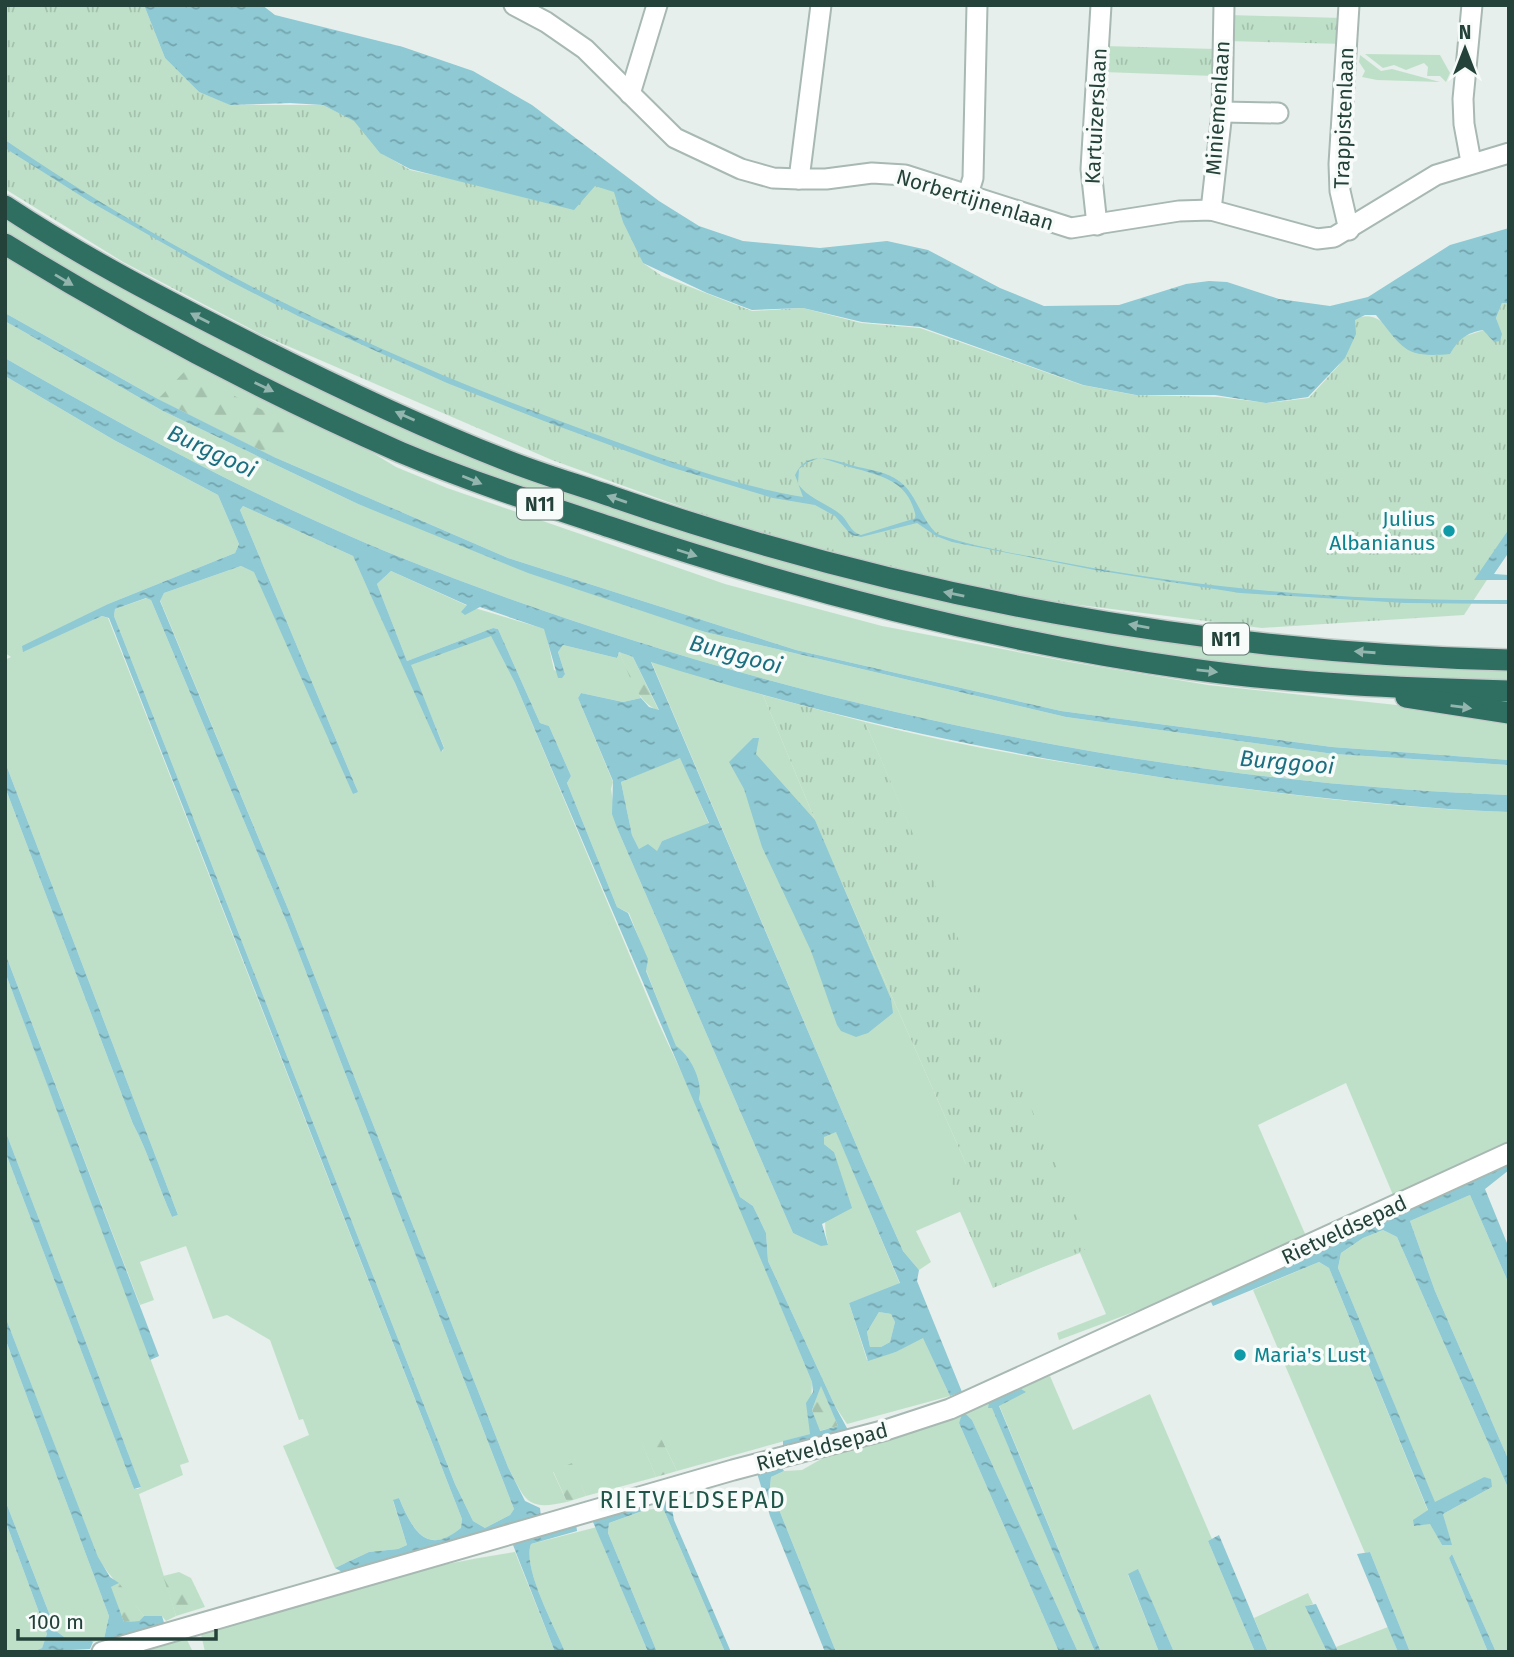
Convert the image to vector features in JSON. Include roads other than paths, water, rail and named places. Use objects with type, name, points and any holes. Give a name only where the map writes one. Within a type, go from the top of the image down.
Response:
[{"type":"highway","name":"N11","points":[[5,206],[172,304],[336,386],[504,460],[699,527],[947,593],[1203,637],[1433,657],[1509,660]]},
{"type":"highway","name":"N11","points":[[5,244],[169,339],[391,447],[484,485],[683,552],[814,592],[1022,640],[1193,670],[1346,684],[1509,691]]},
{"type":"highway","name":"N11","points":[[1433,657],[1488,648],[1509,648]]},
{"type":"highway","name":"N11","points":[[1346,684],[1439,704],[1509,713]]},
{"type":"street","name":"Norbertijnenlaan","points":[[514,5],[546,22],[585,49],[675,138],[710,156],[773,178],[799,179],[888,173],[968,194],[1051,225],[1071,228],[1179,211],[1210,210],[1317,239],[1334,237],[1437,174],[1509,153]]},
{"type":"street","points":[[630,94],[657,5]]},
{"type":"street","points":[[799,179],[821,5]]},
{"type":"street","points":[[968,194],[973,178],[977,5]]},
{"type":"street","name":"Kartuizerslaan","points":[[1097,225],[1091,169],[1101,5]]},
{"type":"street","name":"Miniemenlaan","points":[[1210,210],[1222,112],[1224,5]]},
{"type":"street","name":"Trappistenlaan","points":[[1349,5],[1339,164],[1340,191],[1349,230]]},
{"type":"street","points":[[1471,162],[1464,124],[1463,92],[1471,43],[1472,5]]},
{"type":"street","points":[[1222,112],[1278,113]]},
{"type":"street","name":"Rietveldsepad","points":[[102,1652],[950,1409],[1509,1153]]},
{"type":"water","points":[[144,5],[262,5],[275,15],[403,47],[473,71],[532,105],[659,201],[699,226],[743,241],[820,248],[887,241],[928,250],[1000,288],[1044,306],[1119,305],[1186,284],[1209,281],[1227,282],[1279,299],[1330,306],[1368,297],[1450,245],[1509,228],[1509,303],[1502,303],[1496,318],[1502,334],[1500,341],[1494,342],[1483,330],[1477,331],[1464,337],[1450,354],[1423,354],[1406,349],[1376,315],[1365,315],[1355,320],[1356,334],[1345,358],[1308,397],[1266,403],[1215,395],[1136,395],[1083,385],[921,327],[862,322],[803,308],[752,310],[707,293],[643,263],[623,222],[614,192],[595,186],[574,210],[410,169],[380,153],[354,121],[323,105],[230,105],[199,92],[165,58]]},
{"type":"water","points":[[5,140],[140,226],[210,265],[354,336],[501,399],[688,467],[803,497],[798,485],[840,514],[854,531],[861,535],[916,518],[913,506],[903,490],[887,479],[821,458],[894,478],[905,486],[937,534],[1001,551],[1121,573],[1231,587],[1397,599],[1509,600],[1509,604],[1405,603],[1240,593],[1095,570],[952,542],[936,536],[917,523],[861,537],[851,535],[835,516],[815,505],[773,498],[670,467],[544,421],[447,383],[298,316],[228,280],[89,201],[5,148]]},
{"type":"water","points":[[5,313],[158,399],[274,457],[508,558],[796,650],[1061,711],[1332,747],[1509,760],[1509,765],[1334,754],[1066,717],[705,632],[528,573],[358,504],[163,411],[5,321]]},
{"type":"water","points":[[5,358],[200,465],[351,537],[533,607],[668,651],[806,690],[946,723],[1087,750],[1229,772],[1370,787],[1509,795],[1509,812],[1382,804],[1256,790],[1026,755],[800,705],[651,662],[864,1163],[903,1251],[919,1270],[917,1281],[962,1392],[950,1396],[923,1338],[896,1352],[868,1361],[849,1303],[900,1283],[836,1132],[824,1137],[824,1144],[834,1152],[852,1208],[822,1224],[828,1245],[821,1246],[793,1233],[617,828],[612,814],[613,781],[578,698],[581,693],[623,702],[641,698],[649,707],[659,710],[633,657],[619,652],[617,658],[563,645],[558,652],[565,674],[558,678],[544,629],[480,607],[465,615],[461,612],[467,605],[391,571],[377,584],[407,661],[493,628],[498,629],[540,723],[549,726],[571,776],[567,783],[617,907],[628,913],[648,959],[646,971],[676,1046],[686,1056],[698,1077],[699,1099],[740,1197],[753,1206],[766,1233],[768,1261],[848,1430],[783,1448],[783,1441],[810,1434],[806,1403],[813,1392],[812,1382],[515,683],[491,636],[411,665],[444,748],[441,752],[353,556],[243,506],[240,510],[358,792],[353,794],[254,572],[241,566],[164,593],[160,601],[291,916],[508,1467],[525,1501],[540,1508],[541,1517],[346,1574],[335,1568],[369,1552],[398,1549],[407,1545],[393,1500],[399,1498],[415,1529],[429,1539],[438,1540],[449,1536],[461,1528],[462,1519],[109,618],[102,616],[23,652],[22,646],[108,604],[235,553],[239,544],[218,495],[114,440],[5,376]],"holes":[[[146,598],[151,600],[287,923],[514,1509],[510,1515],[485,1528],[473,1521],[455,1484],[114,616],[115,609]],[[680,758],[709,823],[662,841],[657,851],[648,844],[639,849],[632,835],[621,782]],[[879,1312],[891,1314],[895,1322],[890,1342],[881,1347],[870,1347],[867,1332]],[[821,1386],[838,1426],[820,1431],[812,1410]]]},
{"type":"water","points":[[819,458],[799,469],[798,483],[795,475],[800,466],[807,461]]},
{"type":"water","points":[[1509,529],[1509,552],[1494,574],[1509,575],[1509,580],[1474,580]]},
{"type":"water","points":[[753,738],[759,738],[756,754],[815,820],[891,999],[893,1013],[868,1033],[856,1037],[841,1031],[837,1025],[811,951],[762,847],[744,789],[729,762]]},
{"type":"water","points":[[5,762],[178,1215],[172,1217],[133,1124],[5,787]]},
{"type":"water","points":[[5,953],[159,1356],[150,1360],[5,972]]},
{"type":"water","points":[[5,1130],[141,1487],[134,1489],[5,1151]]},
{"type":"water","points":[[1505,1163],[1509,1170],[1485,1189],[1509,1248],[1509,1284],[1470,1195],[1410,1221],[1435,1291],[1509,1461],[1509,1490],[1397,1237],[1383,1230],[1363,1238],[1341,1253],[1338,1268],[1435,1502],[1484,1477],[1491,1479],[1492,1487],[1443,1514],[1452,1545],[1442,1545],[1430,1524],[1414,1526],[1413,1520],[1428,1510],[1329,1268],[1319,1262],[1213,1306],[1209,1298]]},
{"type":"water","points":[[5,1316],[98,1557],[110,1577],[119,1583],[111,1587],[124,1622],[139,1621],[144,1616],[162,1616],[165,1626],[109,1642],[104,1639],[109,1616],[5,1338]]},
{"type":"water","points":[[1021,1389],[1026,1392],[999,1406],[1101,1652],[1095,1652],[992,1408],[988,1408],[989,1403]]},
{"type":"water","points":[[963,1411],[972,1420],[1078,1652],[1059,1652],[959,1423]]},
{"type":"water","points":[[781,1466],[784,1471],[771,1477],[770,1487],[836,1652],[825,1652],[770,1516],[757,1473]]},
{"type":"water","points":[[670,1497],[674,1520],[731,1652],[725,1652],[663,1508],[664,1499]]},
{"type":"water","points":[[5,1500],[56,1631],[67,1639],[89,1638],[93,1642],[90,1649],[32,1652],[42,1648],[47,1634],[5,1520]]},
{"type":"water","points":[[640,1506],[645,1510],[609,1523],[608,1533],[657,1652],[648,1652],[593,1522],[596,1517]]},
{"type":"water","points":[[576,1523],[577,1531],[531,1544],[529,1555],[535,1582],[565,1652],[555,1652],[513,1545]]},
{"type":"water","points":[[1219,1535],[1268,1652],[1255,1652],[1208,1541]]},
{"type":"water","points":[[1370,1552],[1410,1652],[1398,1652],[1357,1554]]},
{"type":"water","points":[[1452,1554],[1496,1652],[1488,1652],[1449,1558]]},
{"type":"water","points":[[1138,1569],[1174,1652],[1159,1652],[1128,1574]]},
{"type":"water","points":[[1316,1604],[1338,1652],[1327,1652],[1305,1606]]},
{"type":"place","name":"Julius Albanianus","points":[[1449,531]]},
{"type":"place","name":"Maria's Lust","points":[[1240,1355]]},
{"type":"district","name":"RIETVELDSEPAD","points":[[693,1500]]},
{"type":"water label","name":"Burggooi","points":[[212,451]]},
{"type":"water label","name":"Burggooi","points":[[736,654]]},
{"type":"water label","name":"Burggooi","points":[[1287,762]]}]
